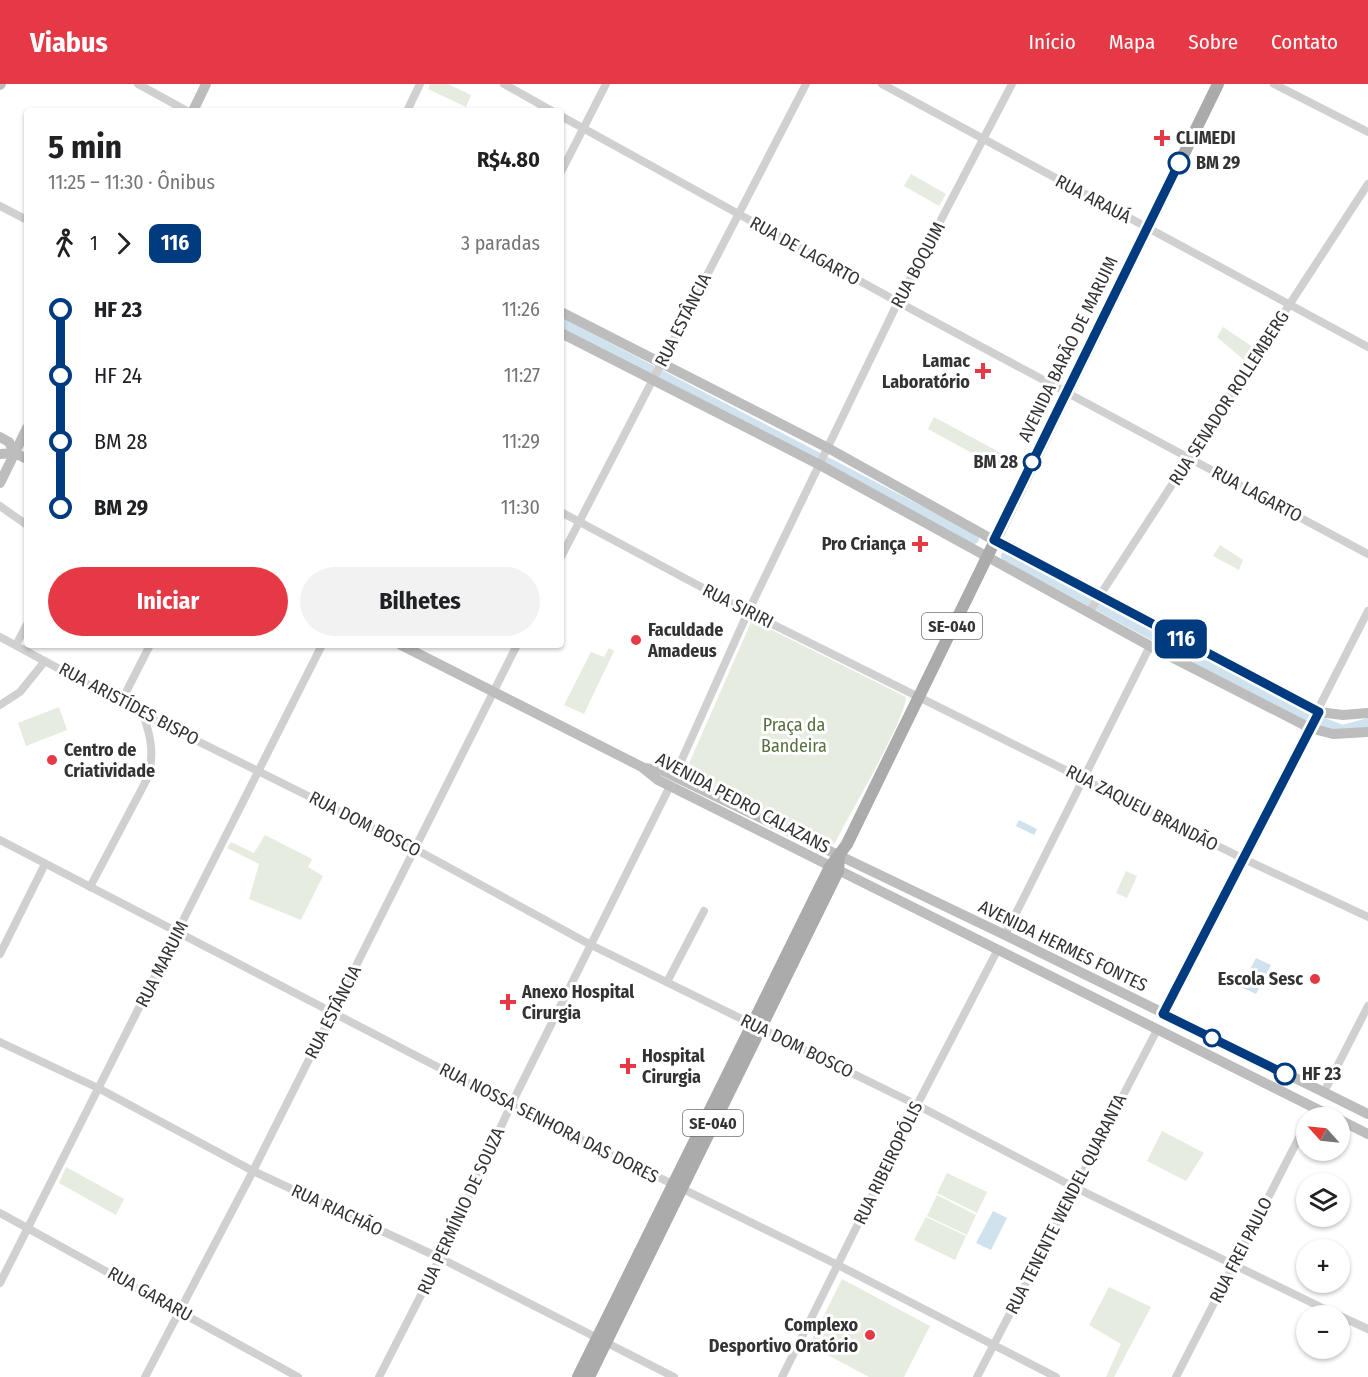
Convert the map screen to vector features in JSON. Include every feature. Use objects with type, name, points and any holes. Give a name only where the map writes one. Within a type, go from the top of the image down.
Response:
[{"type":"main road","points":[[194,108],[206,84]]},
{"type":"main road","name":"AVENIDA BARÃO DE MARUIM","points":[[834,869],[991,539],[1148,229],[1218,84]]},
{"type":"main road","points":[[564,314],[824,457],[983,556],[1094,603],[1317,714],[1368,713]]},
{"type":"main road","points":[[564,334],[991,539],[1094,603],[1150,646],[1311,727],[1333,734],[1368,732]]},
{"type":"main road","points":[[0,483],[24,434]]},
{"type":"main road","points":[[0,437],[9,442],[15,453]]},
{"type":"main road","points":[[0,454],[15,453],[24,458]]},
{"type":"main road","name":"AVENIDA PEDRO CALAZANS","points":[[407,648],[642,767],[661,770],[672,782],[834,869]]},
{"type":"main road","name":"AVENIDA PEDRO CALAZANS","points":[[672,782],[839,857]]},
{"type":"main road","name":"AVENIDA HERMES FONTES","points":[[839,857],[1368,1114]]},
{"type":"main road","name":"AVENIDA HERMES FONTES","points":[[834,869],[1156,1030],[1303,1107]]},
{"type":"main road","name":"SE-040","points":[[590,1377],[602,1341],[834,869]]},
{"type":"main road","name":"AVENIDA HERMES FONTES","points":[[1350,1125],[1368,1134]]},
{"type":"main road","name":"SE-040","points":[[578,1377],[602,1341]]},
{"type":"street","points":[[138,84],[180,108]]},
{"type":"street","points":[[408,108],[420,84]]},
{"type":"street","points":[[504,84],[547,108]]},
{"type":"street","points":[[564,166],[606,84]]},
{"type":"street","name":"RUA ESTÂNCIA","points":[[564,551],[806,84]]},
{"type":"street","name":"RUA ARAUÁ","points":[[882,84],[1368,347]]},
{"type":"street","name":"RUA BOQUIM","points":[[672,782],[748,612],[898,302],[1012,84]]},
{"type":"street","points":[[1274,84],[1368,132]]},
{"type":"street","name":"RUA DE LAGARTO","points":[[564,118],[898,302],[1051,383]]},
{"type":"street","name":"RUA SENADOR ROLLEMBERG","points":[[1094,603],[1368,184]]},
{"type":"street","points":[[0,206],[24,218]]},
{"type":"street","name":"RUA LAGARTO","points":[[1051,383],[1368,554]]},
{"type":"street","points":[[0,506],[24,523]]},
{"type":"street","name":"RUA SIRIRI","points":[[564,514],[748,612],[918,695]]},
{"type":"street","points":[[1163,1014],[1368,611]]},
{"type":"street","points":[[16,645],[24,630]]},
{"type":"street","name":"RUA ARISTÍDES BISPO","points":[[0,637],[142,714],[259,770]]},
{"type":"street","points":[[1005,936],[1150,646]]},
{"type":"street","points":[[121,702],[148,648]]},
{"type":"street","name":"RUA MARUIM","points":[[0,1283],[320,648]]},
{"type":"street","name":"RUA ESTÂNCIA","points":[[145,1377],[254,1171],[516,648]]},
{"type":"street","points":[[0,705],[20,692],[45,660]]},
{"type":"street","name":"RUA ZAQUEU BRANDÃO","points":[[918,695],[1083,780],[1368,917]]},
{"type":"street","points":[[90,887],[147,779],[151,765],[151,739],[142,714]]},
{"type":"street","name":"RUA DOM BOSCO","points":[[259,770],[415,849],[591,945],[917,1105],[1074,1187],[1316,1305]]},
{"type":"street","name":"RUA PERMÍNIO DE SOUZA","points":[[379,1377],[440,1258],[511,1105],[672,782]]},
{"type":"street","name":"RUA NOSSA SENHORA DAS DORES","points":[[0,840],[511,1105],[838,1265],[1056,1377]]},
{"type":"street","points":[[0,954],[45,864]]},
{"type":"street","points":[[667,982],[704,911]]},
{"type":"street","name":"RUA RIBEIROPÓLIS","points":[[782,1377],[917,1105],[998,951]]},
{"type":"street","points":[[1324,1092],[1368,1006]]},
{"type":"street","name":"RUA TENENTE WENDEL QUARANTA","points":[[977,1377],[1156,1030]]},
{"type":"street","name":"RUA RIACHÃO","points":[[0,1042],[98,1088],[254,1171],[440,1258],[674,1377]]},
{"type":"street","name":"RUA FREI PAULO","points":[[1176,1377],[1296,1143]]},
{"type":"street","name":"RUA GARARU","points":[[0,1213],[181,1310],[298,1377]]},
{"type":"street","name":"RUA DOM BOSCO","points":[[1350,1321],[1368,1329]]},
{"type":"green space","points":[[430,84],[448,84],[471,95],[466,107],[428,89]]},
{"type":"green space","points":[[911,174],[946,194],[939,206],[904,186]]},
{"type":"green space","points":[[1223,327],[1253,347],[1244,360],[1217,337]]},
{"type":"green space","points":[[934,417],[1012,459],[1005,471],[928,429]]},
{"type":"green space","points":[[1220,545],[1243,560],[1239,570],[1213,556]]},
{"type":"green space","name":"Praça da Bandeira","points":[[752,620],[906,697],[887,746],[835,843],[831,846],[683,777]]},
{"type":"green space","points":[[609,648],[614,651],[584,714],[564,705],[591,652],[604,657]]},
{"type":"green space","points":[[59,707],[67,730],[26,746],[18,723]]},
{"type":"green space","points":[[265,835],[312,859],[308,867],[323,876],[301,920],[249,899],[259,864],[227,848],[231,842],[254,853]]},
{"type":"green space","points":[[1126,871],[1137,876],[1127,898],[1116,893]]},
{"type":"green space","points":[[1162,1131],[1204,1153],[1186,1181],[1147,1161]]},
{"type":"green space","points":[[66,1167],[124,1199],[116,1215],[59,1183]]},
{"type":"green space","points":[[947,1173],[987,1192],[977,1213],[937,1193]]},
{"type":"green space","points":[[937,1195],[976,1215],[967,1235],[927,1216]]},
{"type":"green space","points":[[926,1217],[966,1236],[955,1260],[914,1240]]},
{"type":"green space","name":"Complexo Desportivo Oratório","points":[[842,1279],[930,1326],[904,1377],[869,1377],[809,1345]]},
{"type":"green space","points":[[1109,1287],[1151,1307],[1114,1377],[1106,1377],[1121,1344],[1089,1325]]},
{"type":"water","points":[[1019,820],[1037,829],[1034,835],[1016,826]]},
{"type":"water","points":[[1256,958],[1271,965],[1256,994],[1241,987]]},
{"type":"water","points":[[993,1211],[1007,1218],[991,1250],[976,1243]]},
{"type":"waterway","points":[[564,325],[974,539]]},
{"type":"waterway","points":[[1006,556],[1293,711],[1342,730],[1368,723]]},
{"type":"bus line","name":"116","points":[[1179,163],[994,540],[1319,712],[1163,1014],[1285,1074]]},
{"type":"place","name":"CLIMEDI","points":[[1162,138]]},
{"type":"place","name":"BM 29","points":[[1179,163]]},
{"type":"place","name":"Lamac Laboratório","points":[[983,371]]},
{"type":"place","name":"BM 28","points":[[1032,462]]},
{"type":"place","name":"Pro Criança","points":[[920,544]]},
{"type":"place","name":"Faculdade Amadeus","points":[[636,640]]},
{"type":"place","name":"Centro de Criatividade","points":[[52,760]]},
{"type":"place","name":"Escola Sesc","points":[[1315,979]]},
{"type":"place","name":"Anexo Hospital Cirurgia","points":[[508,1002]]},
{"type":"place","name":"Hospital Cirurgia","points":[[628,1066]]},
{"type":"place","name":"HF 23","points":[[1285,1074]]},
{"type":"place","name":"Complexo Desportivo Oratório","points":[[870,1335]]}]
